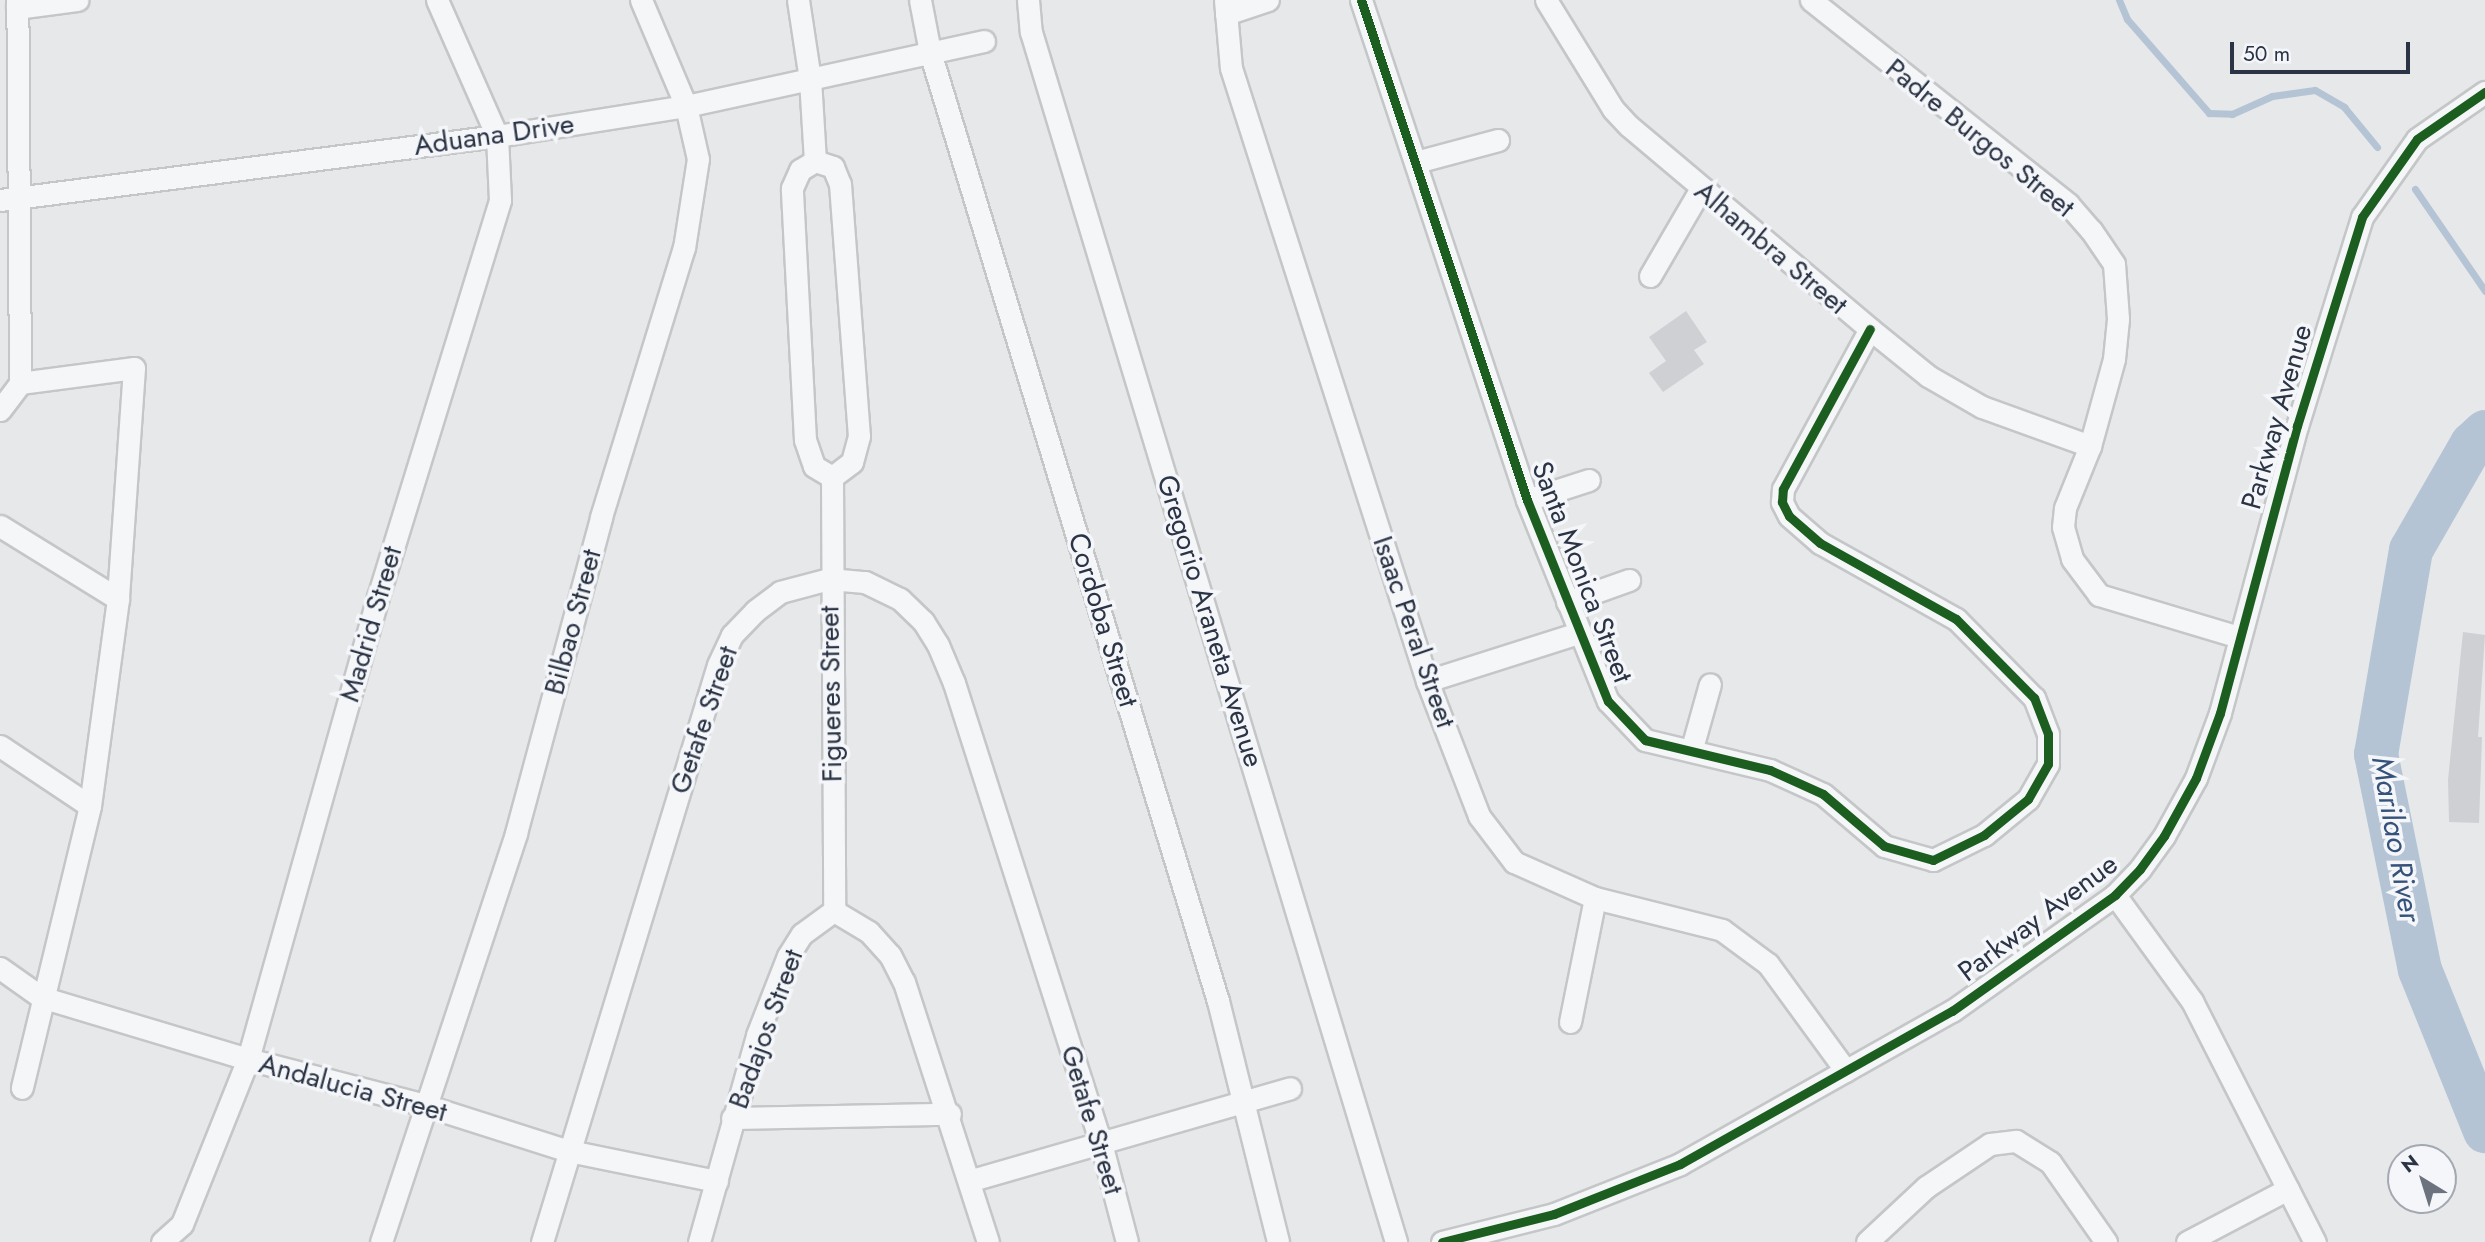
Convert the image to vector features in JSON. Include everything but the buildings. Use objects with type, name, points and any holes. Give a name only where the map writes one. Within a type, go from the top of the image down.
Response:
[{"type":"street","points":[[0,410],[20,383],[10,198],[17,4],[77,0]]},
{"type":"street","name":"Madrid Street","points":[[162,1242],[182,1224],[248,1059],[378,597],[500,200],[497,136],[437,0]]},
{"type":"street","name":"Bilbao Street","points":[[381,1242],[424,1105],[516,833],[601,517],[684,248],[698,159],[686,106],[641,0]]},
{"type":"street","points":[[798,0],[810,79],[815,161]]},
{"type":"street","name":"Cordoba Street","points":[[920,0],[930,52],[1214,988],[1278,1242]]},
{"type":"street","name":"Gregorio Araneta Avenue","points":[[1028,0],[1031,32],[1396,1242]]},
{"type":"street","points":[[1225,7],[1268,0]]},
{"type":"street","name":"Santa Monica Street","points":[[1361,0],[1527,500],[1578,633],[1608,701],[1645,740],[1672,749],[1692,748],[1782,775],[1823,794],[1884,846],[1933,860],[1984,835],[2028,799],[2048,764],[2048,734],[2034,698],[1995,655],[1956,619],[1811,537],[1789,516],[1782,502],[1783,488],[1870,329]]},
{"type":"street","name":"Alhambra Street","points":[[1546,0],[1614,109],[1700,190],[1928,376],[1982,407],[2090,446]]},
{"type":"street","name":"Padre Burgos Street","points":[[1811,0],[2068,204],[2114,264],[2118,319],[2114,359],[2090,446],[2065,508],[2063,527],[2081,573],[2099,595],[2124,605],[2239,637]]},
{"type":"street","name":"Isaac Peral Street","points":[[1225,7],[1231,68],[1427,681],[1479,816],[1514,862],[1595,898],[1722,930],[1768,964],[1846,1071]]},
{"type":"street","name":"Aduana Drive","points":[[10,198],[497,136],[686,106],[984,41]]},
{"type":"street","name":"Parkway Avenue","points":[[1443,1242],[1613,1195],[1680,1164],[1952,1011],[2115,895],[2154,852],[2196,778],[2220,713],[2239,637],[2362,216],[2417,139],[2485,92]]},
{"type":"street","points":[[1416,162],[1498,140]]},
{"type":"street","points":[[815,161],[833,167],[840,184],[859,436],[852,462],[832,477],[814,466],[805,439],[792,188],[800,170],[815,161]]},
{"type":"street","points":[[1650,276],[1700,190]]},
{"type":"street","points":[[20,383],[134,368],[118,599],[90,806],[41,997],[22,1088]]},
{"type":"street","name":"Figueres Street","points":[[832,477],[829,579],[834,911]]},
{"type":"street","points":[[1527,500],[1589,480]]},
{"type":"street","points":[[0,526],[118,599]]},
{"type":"street","name":"Getafe Street","points":[[542,1242],[727,645],[755,611],[780,592],[829,579],[865,582],[900,599],[923,621],[938,645],[1101,1143],[1127,1242]]},
{"type":"street","points":[[1567,602],[1629,580]]},
{"type":"street","points":[[1427,681],[1578,633]]},
{"type":"street","points":[[1692,748],[1710,684]]},
{"type":"street","points":[[0,746],[90,806]]},
{"type":"street","points":[[2115,895],[2192,1001],[2315,1242]]},
{"type":"street","points":[[1570,1022],[1595,898]]},
{"type":"street","points":[[834,911],[869,932],[890,955],[904,982],[972,1180],[988,1242]]},
{"type":"street","name":"Badajos Street","points":[[699,1242],[757,1035],[788,956],[802,934],[834,911]]},
{"type":"street","name":"Andalucia Street","points":[[0,968],[41,997],[248,1059],[424,1105],[569,1150],[717,1181]]},
{"type":"street","points":[[972,1180],[1290,1088]]},
{"type":"street","points":[[733,1118],[950,1114]]},
{"type":"street","points":[[1867,1242],[1926,1187],[1990,1143],[2016,1141],[2050,1162],[2106,1242]]},
{"type":"street","points":[[2188,1242],[2288,1189]]},
{"type":"waterway","points":[[2119,0],[2127,19],[2209,113],[2232,114],[2272,96],[2315,90],[2344,107],[2377,147]]},
{"type":"waterway","points":[[2415,189],[2485,291]]},
{"type":"waterway","name":"Marilao River","points":[[2485,432],[2472,444],[2411,550],[2376,754],[2420,970],[2485,1131]]},
{"type":"cycle path","points":[[1361,0],[1527,500],[1608,701],[1645,740],[1770,770],[1823,794],[1884,846],[1933,860],[1984,835],[2028,799],[2048,764],[2048,734],[2034,698],[1956,619],[1820,543],[1789,516],[1782,502],[1783,489],[1870,329]]},
{"type":"cycle path","points":[[1442,1242],[1554,1214],[1680,1164],[1952,1011],[2115,895],[2140,869],[2164,836],[2196,778],[2220,713],[2297,426],[2362,217],[2417,139],[2485,92]]}]
